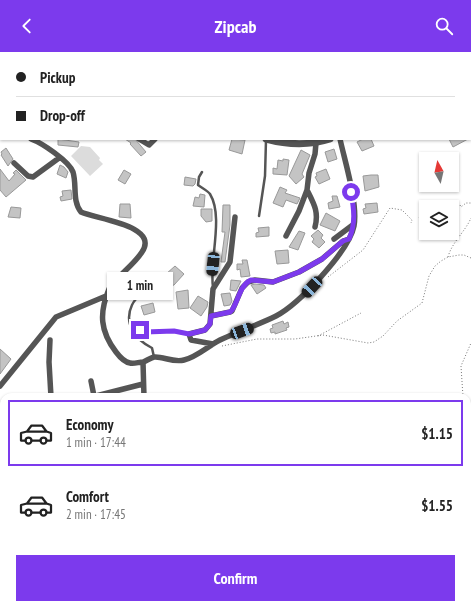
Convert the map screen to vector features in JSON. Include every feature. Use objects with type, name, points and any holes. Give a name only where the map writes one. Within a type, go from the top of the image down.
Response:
[{"type":"street","points":[[35,140],[60,158],[73,171],[77,206],[81,212],[125,225],[142,234],[145,240],[143,252],[113,282],[106,296],[102,320],[102,328],[107,339],[120,357],[131,363],[143,362],[154,357],[169,361],[182,361],[213,344],[276,316],[294,304],[328,269],[349,239],[354,224],[354,209],[340,140]]},
{"type":"street","points":[[141,140],[149,145],[154,140]]},
{"type":"street","points":[[271,140],[290,144],[319,141],[308,173],[307,190],[299,211],[286,236]]},
{"type":"street","points":[[14,163],[28,176],[34,177],[60,158]]},
{"type":"street","points":[[307,190],[318,216],[315,227]]},
{"type":"street","points":[[213,344],[191,340],[189,334],[205,330],[210,324],[213,289],[230,262],[235,217]]},
{"type":"street","points":[[334,239],[354,224]]},
{"type":"street","points":[[211,316],[230,312],[242,288],[251,280],[273,282],[299,272],[322,259],[343,241],[349,239]]},
{"type":"street","points":[[0,386],[56,317],[106,296]]},
{"type":"street","points":[[50,340],[49,362],[51,393]]},
{"type":"street","points":[[143,362],[144,393]]},
{"type":"street","points":[[92,381],[93,393]]},
{"type":"street","points":[[106,393],[143,384]]},
{"type":"lane","points":[[259,216],[265,176],[266,140]]},
{"type":"lane","points":[[202,172],[198,177],[198,184],[209,193],[214,205],[216,236],[212,278],[213,289]]},
{"type":"lane","points":[[152,292],[140,296],[134,300],[130,310],[129,319],[132,330],[142,343],[152,348],[154,357]]},
{"type":"lane","points":[[135,322],[140,330],[145,332],[174,331],[189,334]]},
{"type":"path","points":[[459,206],[461,207],[466,203],[471,203]]},
{"type":"path","points":[[324,281],[363,250],[390,208],[402,210],[412,220],[411,223]]},
{"type":"path","points":[[448,257],[450,250],[468,225],[471,218]]},
{"type":"path","points":[[213,344],[227,346],[257,340],[295,339],[317,336],[338,337],[368,343],[374,342],[383,336],[397,321],[422,303],[424,292],[432,270],[440,261],[448,257],[464,255],[471,258]]},
{"type":"path","points":[[317,336],[361,313]]},
{"type":"path","points":[[463,393],[461,366],[471,343]]},
{"type":"shaded area","points":[[81,146],[90,147],[100,158],[99,160],[103,164],[90,176],[71,156]]},
{"type":"building","points":[[58,140],[79,142],[78,147],[58,145]]},
{"type":"building","points":[[126,140],[136,140],[146,152],[141,156],[130,144],[131,143]]},
{"type":"building","points":[[232,140],[245,140],[242,154],[229,150]]},
{"type":"building","points":[[361,140],[371,140],[374,146],[362,151],[357,142]]},
{"type":"building","points":[[450,140],[466,140],[453,147]]},
{"type":"building","points":[[6,148],[13,159],[8,166],[1,155],[1,152]]},
{"type":"building","points":[[334,149],[337,159],[328,162],[325,152]]},
{"type":"building","points":[[301,150],[310,155],[302,174],[304,177],[296,184],[289,176]]},
{"type":"building","points":[[283,159],[289,160],[287,175],[273,174],[273,168],[277,169],[278,160],[283,161]]},
{"type":"building","points":[[60,165],[68,172],[66,178],[57,174]]},
{"type":"building","points":[[0,169],[9,181],[15,174],[13,173],[16,170],[26,180],[6,197],[0,190]]},
{"type":"building","points":[[326,169],[330,179],[319,184],[315,177],[317,176],[316,173]]},
{"type":"building","points":[[124,170],[131,174],[125,184],[118,180]]},
{"type":"building","points":[[378,175],[379,187],[365,191],[363,176]]},
{"type":"building","points":[[185,177],[196,179],[195,184],[193,186],[184,185]]},
{"type":"building","points":[[280,187],[287,190],[285,193],[300,198],[297,204],[286,200],[283,207],[273,203]]},
{"type":"building","points":[[71,190],[72,199],[61,201],[60,197],[63,196],[62,191]]},
{"type":"building","points":[[200,194],[205,195],[204,207],[193,206],[195,197],[199,198]]},
{"type":"building","points":[[332,196],[337,196],[340,207],[329,209],[328,203],[333,201]]},
{"type":"building","points":[[377,203],[378,212],[364,214],[363,209],[366,208],[365,204]]},
{"type":"building","points":[[120,204],[130,204],[131,218],[119,217]]},
{"type":"building","points":[[223,205],[230,205],[230,225],[225,262],[221,262],[225,232],[222,232]]},
{"type":"building","points":[[11,207],[21,208],[20,218],[8,217]]},
{"type":"building","points":[[201,209],[212,209],[212,221],[206,222],[201,216]]},
{"type":"building","points":[[326,213],[340,221],[335,231],[320,225]]},
{"type":"building","points":[[269,227],[269,236],[256,237],[256,233],[259,232],[258,228]]},
{"type":"building","points":[[318,230],[323,235],[321,238],[325,242],[319,248],[312,242],[314,239],[311,236]]},
{"type":"building","points":[[299,231],[305,233],[298,250],[289,247]]},
{"type":"building","points":[[288,250],[289,263],[277,264],[275,251]]},
{"type":"building","points":[[242,260],[247,260],[250,276],[241,277],[240,269],[237,270],[237,264],[243,264]]},
{"type":"building","points":[[175,266],[184,274],[174,285],[171,286],[170,277],[166,274]]},
{"type":"building","points":[[231,280],[241,281],[236,291],[230,290]]},
{"type":"building","points":[[251,285],[264,285],[266,288],[257,294]]},
{"type":"building","points":[[188,290],[189,308],[178,309],[176,292]]},
{"type":"building","points":[[230,293],[232,301],[230,305],[224,306],[221,294]]},
{"type":"building","points":[[198,296],[208,302],[207,307],[201,316],[190,308]]},
{"type":"building","points":[[153,303],[155,312],[144,315],[141,306]]},
{"type":"building","points":[[283,321],[284,324],[288,322],[289,327],[286,328],[287,330],[275,334],[275,332],[271,333],[270,329],[273,328],[272,325]]},
{"type":"building","points":[[0,349],[11,359],[0,374]]},
{"type":"route","points":[[140,330],[145,332],[174,331],[189,334],[190,332],[205,330],[210,324],[211,316],[230,312],[232,310],[242,288],[251,280],[273,282],[299,272],[322,259],[343,241],[349,239],[352,233],[354,226],[354,209],[351,192]]}]
